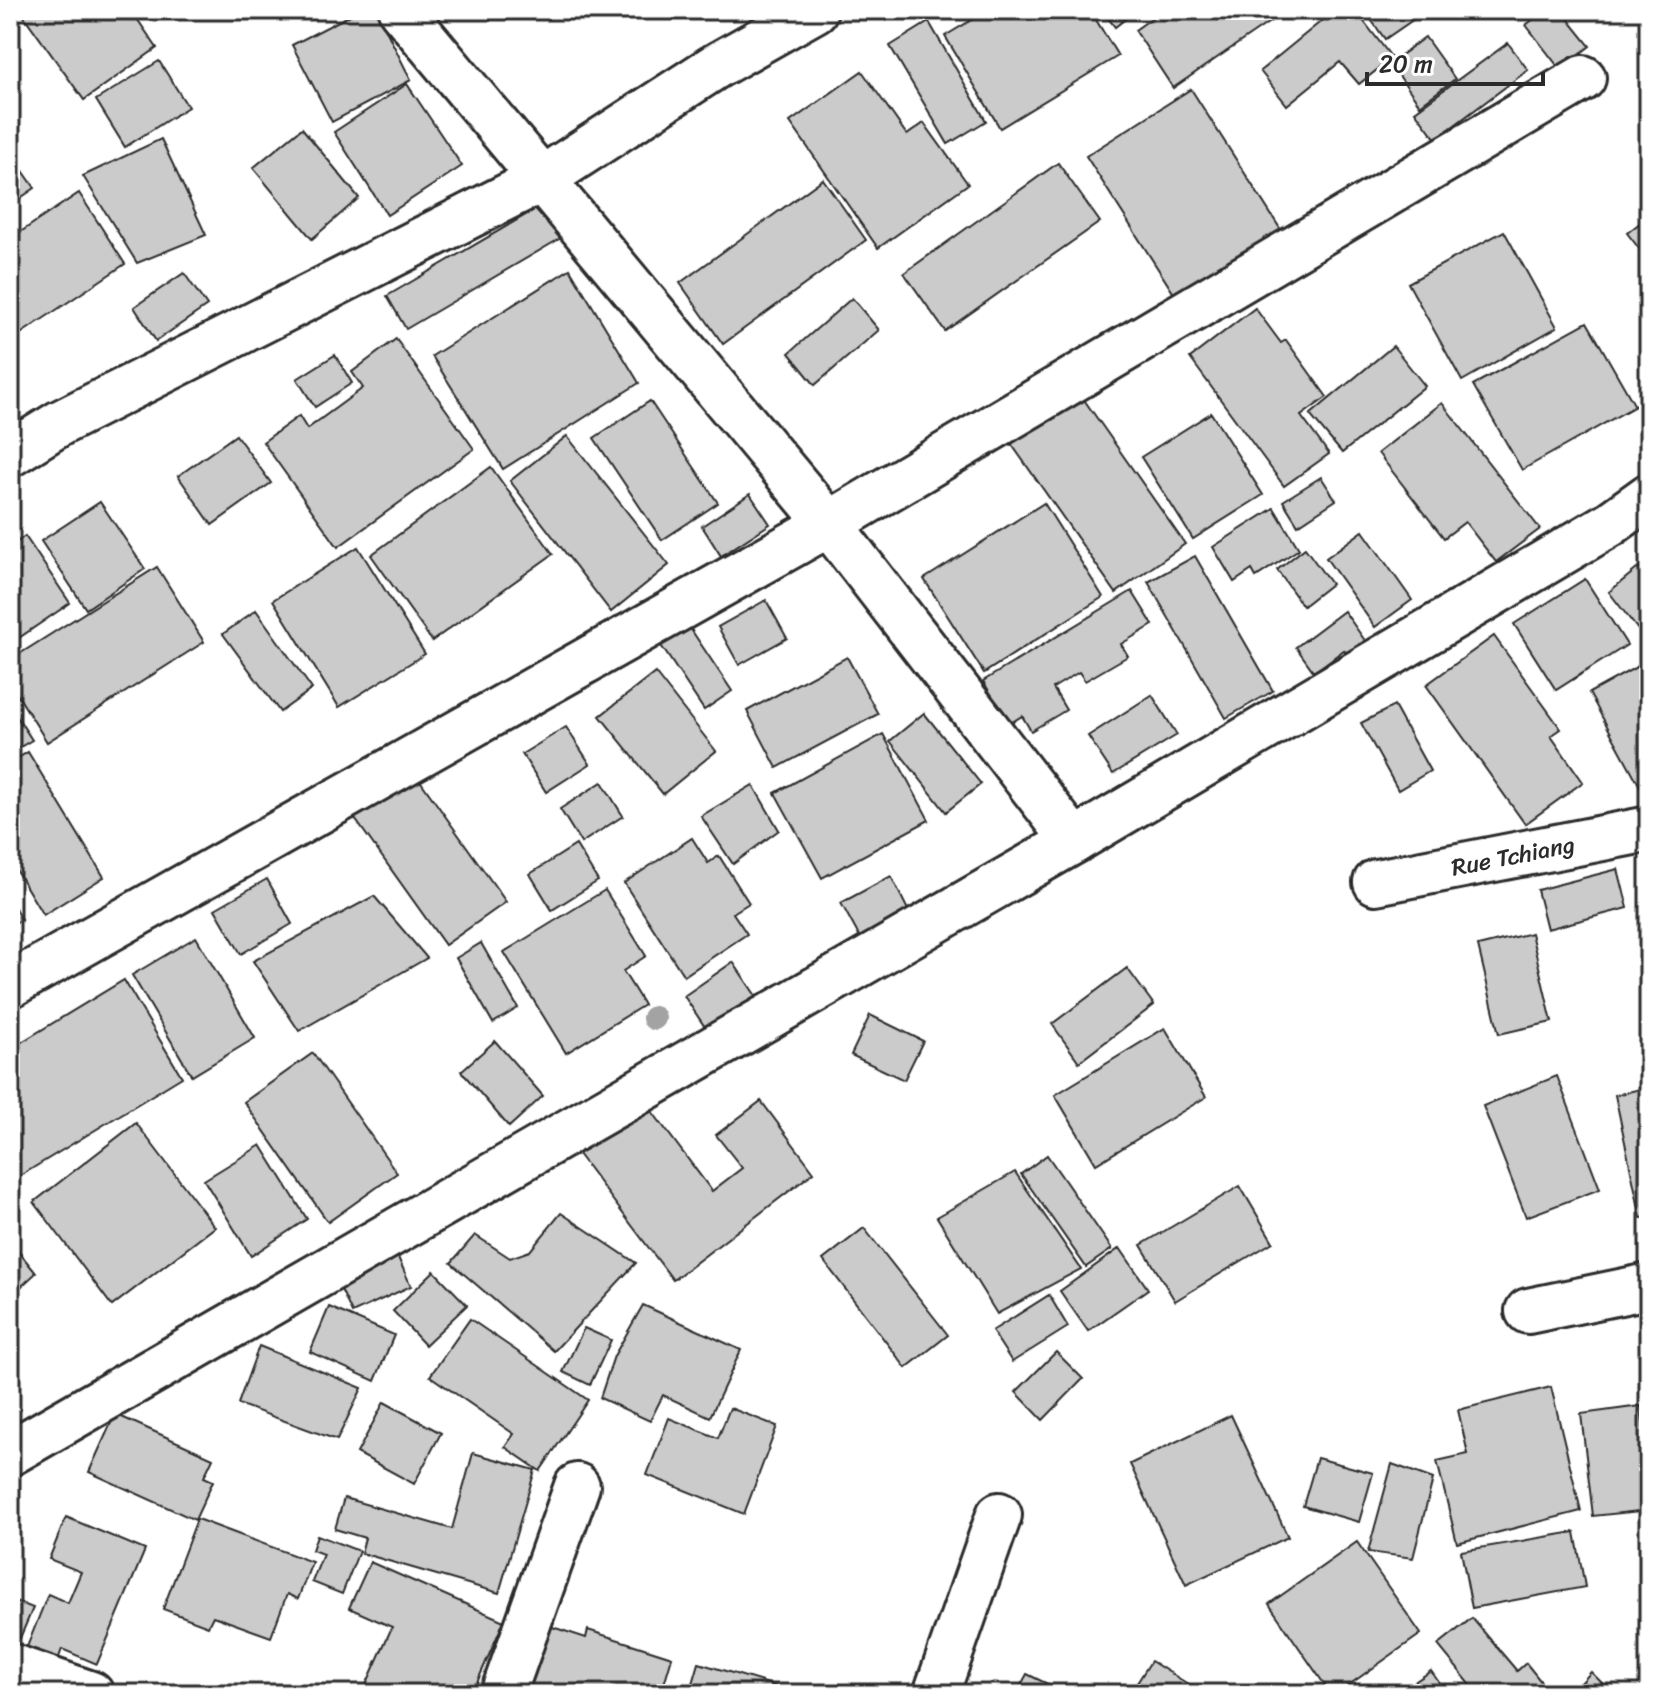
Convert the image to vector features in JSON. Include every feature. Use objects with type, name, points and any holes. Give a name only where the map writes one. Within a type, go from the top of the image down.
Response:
[{"type":"street","points":[[401,10],[829,524],[1074,841]]},
{"type":"street","points":[[10,454],[60,423],[542,179],[716,66],[815,10]]},
{"type":"street","points":[[10,985],[829,524],[1583,78]]},
{"type":"street","points":[[10,1453],[1074,841],[1596,533],[1649,496]]},
{"type":"street","name":"Rue Tchiang","points":[[1376,882],[1649,829]]},
{"type":"street","points":[[1528,1311],[1649,1286]]},
{"type":"street","points":[[503,1694],[577,1486]]},
{"type":"street","points":[[936,1694],[999,1515]]},
{"type":"street","points":[[10,1666],[83,1693]]},
{"type":"building","points":[[131,10],[157,48],[84,100],[21,12]]},
{"type":"building","points":[[360,10],[376,10],[411,80],[332,122],[292,45]]},
{"type":"building","points":[[988,10],[1090,10],[1118,56],[1000,128],[945,36]]},
{"type":"building","points":[[1102,10],[1137,10],[1115,27]]},
{"type":"building","points":[[1163,10],[1287,10],[1173,88],[1135,30]]},
{"type":"building","points":[[1335,10],[1355,10],[1392,58],[1359,84],[1340,62],[1287,105],[1260,71]]},
{"type":"building","points":[[1364,10],[1412,10],[1417,17],[1385,39]]},
{"type":"building","points":[[1545,10],[1561,10],[1590,46],[1560,69],[1526,25]]},
{"type":"building","points":[[929,22],[986,121],[948,144],[890,46]]},
{"type":"building","points":[[1425,37],[1455,79],[1420,105],[1390,63]]},
{"type":"building","points":[[1508,43],[1528,70],[1436,139],[1415,111]]},
{"type":"building","points":[[159,61],[188,107],[125,147],[96,100]]},
{"type":"building","points":[[862,71],[907,135],[924,123],[968,184],[878,248],[790,122]]},
{"type":"building","points":[[407,84],[462,166],[387,215],[334,132]]},
{"type":"building","points":[[1191,89],[1288,241],[1183,308],[1086,156]]},
{"type":"building","points":[[302,128],[359,198],[312,239],[253,168]]},
{"type":"building","points":[[161,139],[206,235],[137,263],[83,176]]},
{"type":"building","points":[[10,152],[35,188],[10,205]]},
{"type":"building","points":[[1058,163],[1100,222],[945,331],[904,273]]},
{"type":"building","points":[[823,179],[866,240],[723,344],[680,283]]},
{"type":"building","points":[[79,193],[125,264],[10,341],[10,239]]},
{"type":"building","points":[[543,205],[561,238],[406,329],[387,296]]},
{"type":"building","points":[[1649,216],[1649,261],[1627,233]]},
{"type":"building","points":[[1504,231],[1557,327],[1462,381],[1408,283]]},
{"type":"building","points":[[570,269],[639,383],[503,469],[432,356]]},
{"type":"building","points":[[184,273],[207,306],[156,341],[134,307]]},
{"type":"building","points":[[852,298],[879,330],[815,385],[789,353]]},
{"type":"building","points":[[1255,308],[1281,343],[1286,340],[1327,397],[1301,416],[1329,454],[1284,486],[1190,358]]},
{"type":"building","points":[[1587,322],[1635,406],[1522,470],[1473,385]]},
{"type":"building","points":[[396,339],[474,449],[338,547],[263,442],[299,416],[307,429],[363,388],[352,372]]},
{"type":"building","points":[[1393,346],[1425,386],[1342,453],[1310,415]]},
{"type":"building","points":[[335,355],[352,383],[315,407],[297,379]]},
{"type":"building","points":[[1080,394],[1185,544],[1116,593],[1010,442]]},
{"type":"building","points":[[650,401],[718,503],[662,540],[594,438]]},
{"type":"building","points":[[1442,403],[1540,529],[1496,562],[1465,522],[1444,538],[1378,453]]},
{"type":"building","points":[[1211,413],[1263,495],[1193,539],[1141,457]]},
{"type":"building","points":[[236,435],[271,483],[212,525],[178,476]]},
{"type":"building","points":[[567,436],[669,565],[611,612],[510,481]]},
{"type":"building","points":[[491,467],[553,554],[432,641],[371,555]]},
{"type":"building","points":[[1321,477],[1336,500],[1298,525],[1283,501]]},
{"type":"building","points":[[750,494],[770,524],[721,556],[702,526]]},
{"type":"building","points":[[100,502],[145,569],[86,609],[41,541]]},
{"type":"building","points":[[1044,503],[1103,597],[984,673],[924,579]]},
{"type":"building","points":[[1274,508],[1299,549],[1256,577],[1252,570],[1234,582],[1213,547]]},
{"type":"building","points":[[1363,531],[1412,600],[1375,627],[1326,558]]},
{"type":"building","points":[[25,536],[70,603],[10,644],[10,547]]},
{"type":"building","points":[[358,547],[425,654],[339,707],[273,600]]},
{"type":"building","points":[[1305,548],[1331,584],[1303,606],[1277,570]]},
{"type":"building","points":[[1195,556],[1273,691],[1226,718],[1148,582]]},
{"type":"building","points":[[1649,559],[1649,644],[1609,592]]},
{"type":"building","points":[[157,567],[204,642],[47,742],[10,683],[10,660]]},
{"type":"building","points":[[1585,579],[1627,645],[1556,690],[1514,624]]},
{"type":"building","points":[[1132,591],[1153,625],[1121,644],[1128,656],[1085,681],[1079,672],[1053,688],[1066,710],[1031,731],[1022,716],[1009,724],[983,681]]},
{"type":"building","points":[[766,600],[787,638],[739,665],[718,627]]},
{"type":"building","points":[[256,610],[312,689],[280,712],[223,634]]},
{"type":"building","points":[[1344,611],[1371,649],[1353,663],[1344,650],[1314,672],[1296,647]]},
{"type":"building","points":[[688,625],[732,691],[704,710],[660,644]]},
{"type":"building","points":[[1494,636],[1561,729],[1551,736],[1583,782],[1525,824],[1426,685]]},
{"type":"building","points":[[847,657],[878,714],[777,768],[747,711]]},
{"type":"building","points":[[1649,660],[1649,786],[1642,790],[1589,693]]},
{"type":"building","points":[[655,673],[716,751],[663,794],[600,716]]},
{"type":"building","points":[[1152,695],[1177,735],[1113,774],[1088,736]]},
{"type":"building","points":[[10,706],[32,740],[10,753]]},
{"type":"building","points":[[1394,706],[1430,771],[1398,790],[1361,723]]},
{"type":"building","points":[[924,713],[981,784],[946,812],[890,741]]},
{"type":"building","points":[[566,727],[590,764],[546,792],[522,754]]},
{"type":"building","points":[[883,734],[929,820],[822,878],[775,793]]},
{"type":"building","points":[[28,752],[104,877],[43,915],[10,860],[10,763]]},
{"type":"building","points":[[409,765],[506,902],[445,945],[348,809]]},
{"type":"building","points":[[602,782],[623,816],[581,843],[560,809]]},
{"type":"building","points":[[753,785],[779,830],[733,864],[701,816]]},
{"type":"building","points":[[692,838],[708,863],[719,856],[749,903],[733,913],[747,934],[684,976],[624,883]]},
{"type":"building","points":[[576,845],[598,881],[552,910],[530,874]]},
{"type":"building","points":[[1618,869],[1628,908],[1547,929],[1537,890]]},
{"type":"building","points":[[891,876],[909,912],[860,938],[841,903]]},
{"type":"building","points":[[267,879],[292,924],[241,954],[215,909]]},
{"type":"building","points":[[605,890],[646,956],[623,971],[644,1005],[566,1053],[504,952]]},
{"type":"building","points":[[374,896],[427,958],[299,1031],[253,961]]},
{"type":"building","points":[[10,898],[21,920],[10,925]]},
{"type":"building","points":[[1531,933],[1552,1022],[1499,1034],[1478,946]]},
{"type":"building","points":[[196,937],[255,1038],[192,1076],[132,975]]},
{"type":"building","points":[[481,943],[518,1008],[493,1023],[456,958]]},
{"type":"building","points":[[733,962],[756,996],[707,1030],[684,996]]},
{"type":"building","points":[[1127,968],[1154,1005],[1079,1062],[1052,1024]]},
{"type":"building","points":[[124,980],[182,1077],[10,1182],[10,1049]]},
{"type":"building","points":[[870,1015],[923,1041],[904,1080],[851,1055]]},
{"type":"building","points":[[1165,1028],[1206,1097],[1096,1164],[1055,1095]]},
{"type":"building","points":[[495,1041],[543,1096],[509,1127],[461,1071]]},
{"type":"building","points":[[313,1053],[397,1173],[328,1222],[244,1102]]},
{"type":"building","points":[[1557,1076],[1600,1189],[1526,1217],[1483,1106]]},
{"type":"building","points":[[1649,1087],[1649,1217],[1641,1218],[1615,1095]]},
{"type":"building","points":[[639,1094],[712,1191],[742,1168],[716,1135],[761,1101],[814,1172],[673,1280],[572,1146]]},
{"type":"building","points":[[136,1123],[215,1227],[112,1306],[34,1202]]},
{"type":"building","points":[[261,1145],[307,1219],[251,1256],[204,1180]]},
{"type":"building","points":[[1047,1155],[1112,1249],[1086,1267],[1021,1174]]},
{"type":"building","points":[[1015,1172],[1081,1269],[997,1314],[937,1217]]},
{"type":"building","points":[[1240,1186],[1273,1242],[1175,1301],[1141,1245]]},
{"type":"building","points":[[561,1213],[636,1263],[554,1351],[451,1263],[475,1235],[510,1258],[530,1251]]},
{"type":"building","points":[[864,1228],[948,1335],[906,1368],[823,1260]]},
{"type":"building","points":[[10,1241],[36,1273],[10,1297]]},
{"type":"building","points":[[1120,1248],[1148,1289],[1088,1331],[1060,1291]]},
{"type":"building","points":[[396,1253],[411,1286],[352,1313],[337,1281]]},
{"type":"building","points":[[434,1271],[467,1305],[425,1345],[393,1311]]},
{"type":"building","points":[[1049,1295],[1068,1327],[1012,1362],[992,1331]]},
{"type":"building","points":[[643,1305],[741,1350],[710,1417],[663,1395],[650,1421],[600,1398],[614,1356]]},
{"type":"building","points":[[329,1307],[394,1335],[375,1381],[310,1352]]},
{"type":"building","points":[[470,1319],[588,1400],[540,1471],[505,1447],[514,1434],[430,1376]]},
{"type":"building","points":[[584,1328],[611,1340],[590,1385],[563,1372]]},
{"type":"building","points":[[259,1346],[362,1388],[337,1440],[238,1404]]},
{"type":"building","points":[[1056,1352],[1083,1379],[1043,1420],[1016,1392]]},
{"type":"building","points":[[1551,1387],[1581,1511],[1457,1543],[1437,1461],[1468,1454],[1458,1410]]},
{"type":"building","points":[[384,1402],[441,1433],[414,1484],[357,1453]]},
{"type":"building","points":[[1641,1406],[1649,1510],[1593,1516],[1581,1414]]},
{"type":"building","points":[[730,1408],[777,1426],[744,1514],[647,1475],[669,1418],[718,1438]]},
{"type":"building","points":[[115,1414],[213,1458],[204,1477],[213,1481],[195,1520],[89,1472]]},
{"type":"building","points":[[1231,1415],[1288,1537],[1186,1585],[1130,1464]]},
{"type":"building","points":[[473,1453],[535,1470],[499,1593],[361,1553],[365,1538],[335,1529],[344,1498],[452,1529]]},
{"type":"building","points":[[1317,1458],[1373,1473],[1359,1522],[1303,1506]]},
{"type":"building","points":[[1392,1464],[1433,1479],[1413,1558],[1368,1552]]},
{"type":"building","points":[[66,1517],[145,1550],[97,1664],[62,1649],[58,1660],[27,1647],[48,1594],[68,1603],[81,1572],[49,1559]]},
{"type":"building","points":[[197,1519],[312,1562],[298,1599],[287,1594],[271,1637],[213,1616],[208,1626],[163,1609]]},
{"type":"building","points":[[1575,1532],[1585,1587],[1472,1608],[1461,1551]]},
{"type":"building","points":[[317,1535],[359,1551],[342,1594],[312,1582],[323,1554],[312,1550]]},
{"type":"building","points":[[1357,1542],[1421,1634],[1336,1694],[1331,1694],[1269,1604]]},
{"type":"building","points":[[370,1562],[504,1621],[472,1694],[362,1694],[392,1627],[349,1608]]},
{"type":"building","points":[[10,1599],[33,1608],[20,1638],[10,1634]]},
{"type":"building","points":[[1472,1618],[1517,1671],[1526,1663],[1551,1694],[1478,1694],[1438,1645]]},
{"type":"building","points":[[534,1621],[586,1638],[588,1630],[672,1657],[661,1694],[510,1694]]},
{"type":"building","points":[[1151,1661],[1204,1694],[1130,1694]]},
{"type":"building","points":[[699,1663],[802,1694],[690,1694]]},
{"type":"building","points":[[1431,1671],[1447,1694],[1412,1694],[1407,1687]]},
{"type":"building","points":[[1591,1672],[1613,1694],[1571,1694]]},
{"type":"building","points":[[1027,1674],[1068,1694],[1016,1694]]}]
